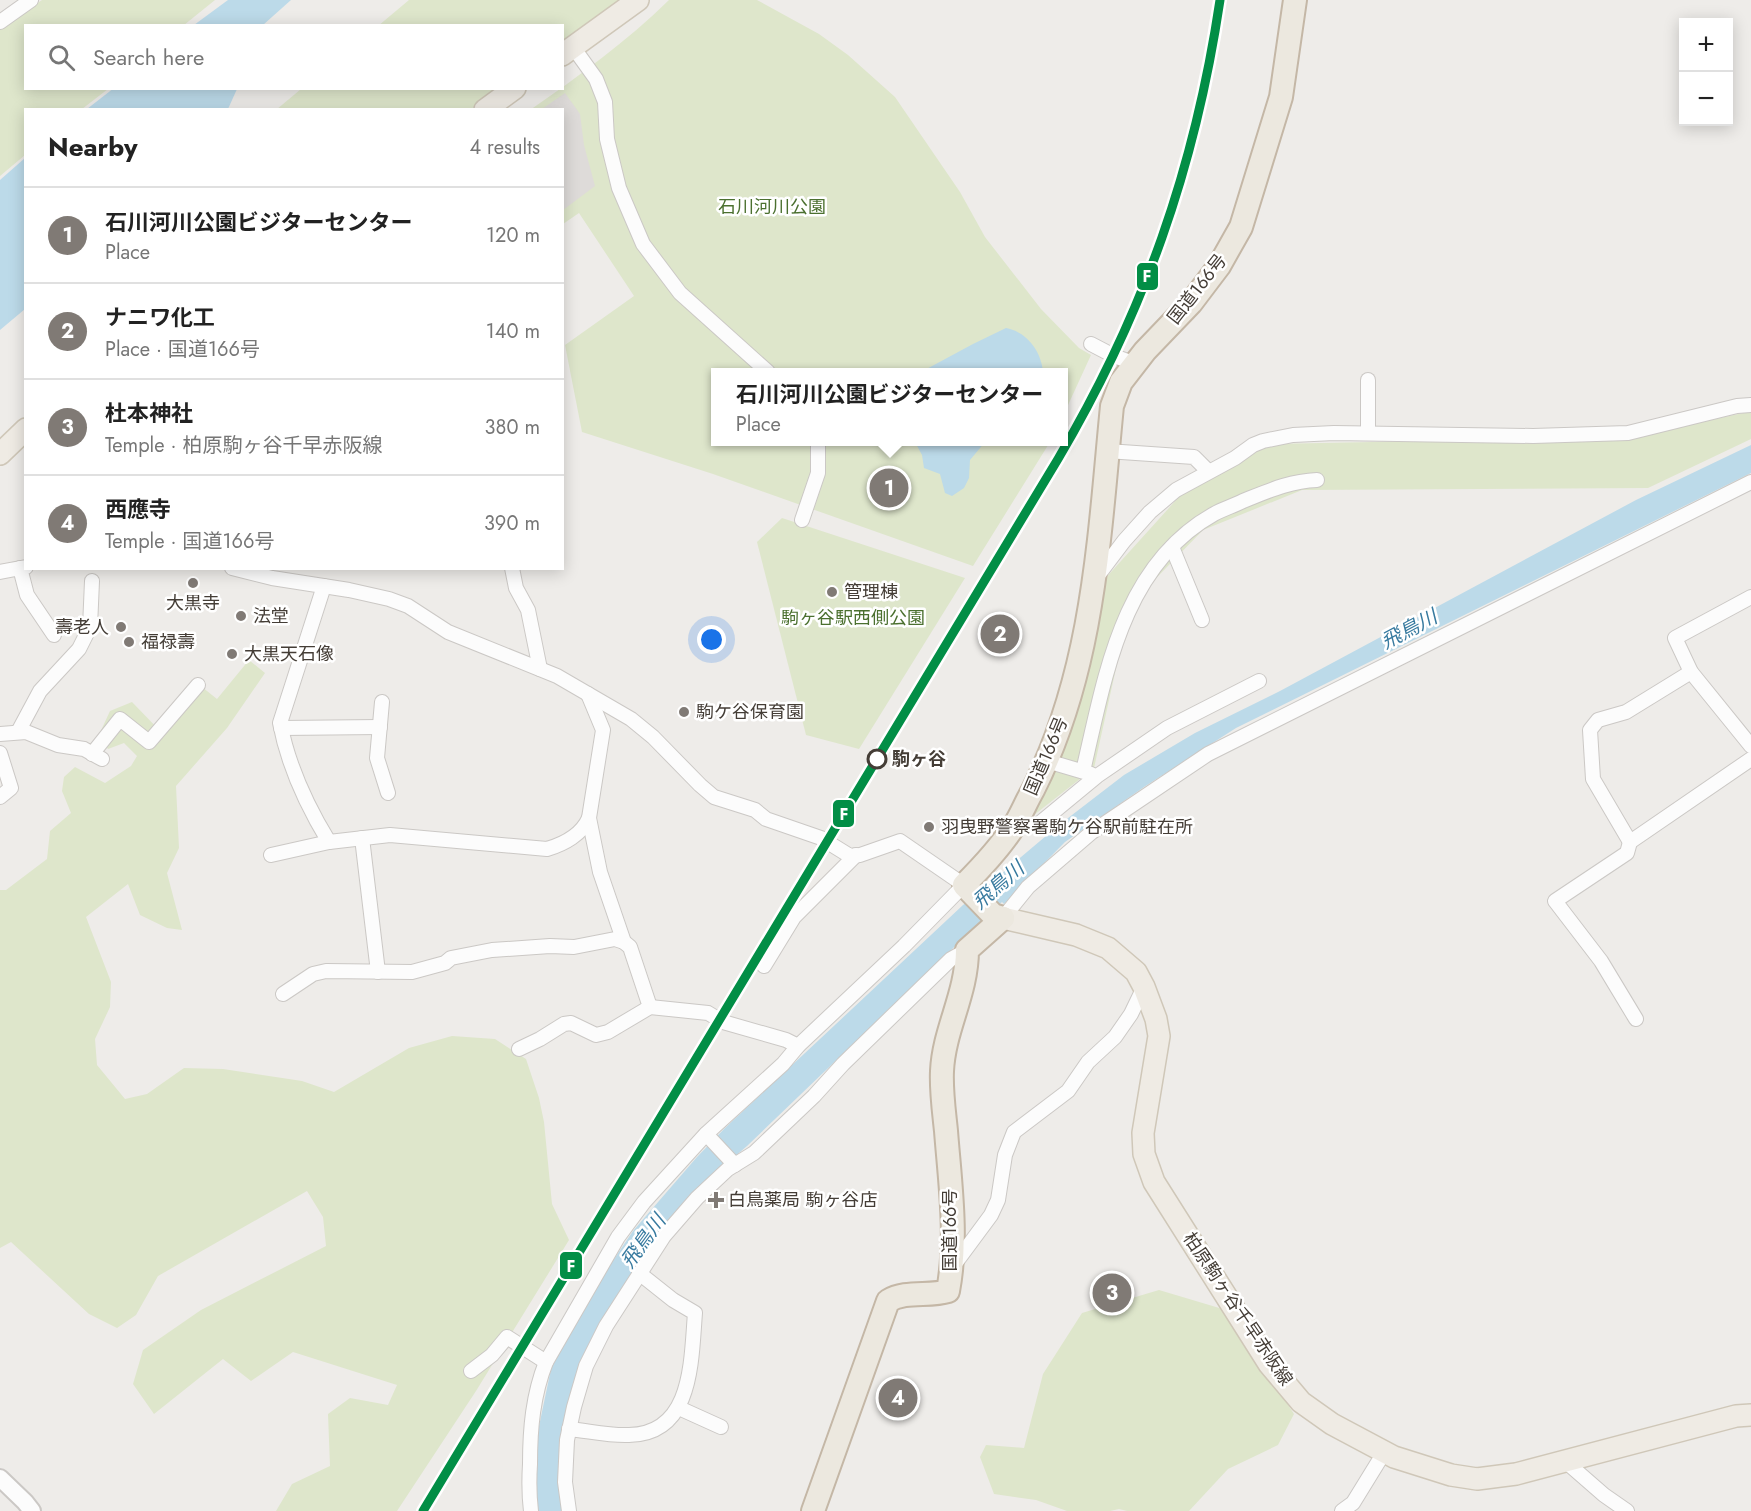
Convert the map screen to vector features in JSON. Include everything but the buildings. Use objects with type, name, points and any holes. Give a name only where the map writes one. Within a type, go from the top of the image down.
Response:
[{"type":"highway","name":"国道166号","points":[[967,889],[1014,826],[1047,761],[1075,684],[1094,580],[1112,406],[1121,382],[1145,351],[1191,303],[1219,266],[1241,227],[1281,97],[1295,0]]},
{"type":"highway","points":[[967,889],[998,917],[967,950]]},
{"type":"highway","name":"国道166号","points":[[813,1511],[888,1301],[897,1295],[948,1291],[953,1267],[942,1068],[967,970],[967,950]]},
{"type":"main road","points":[[568,51],[638,0]]},
{"type":"main road","points":[[488,108],[512,90]]},
{"type":"main road","points":[[0,454],[24,431]]},
{"type":"main road","name":"柏原駒ヶ谷千早赤阪線","points":[[998,917],[1076,935],[1108,948],[1136,972],[1156,1019],[1159,1036],[1143,1133],[1144,1154],[1154,1182],[1269,1364],[1301,1402],[1332,1424],[1394,1457],[1451,1475],[1477,1479],[1516,1474],[1736,1416],[1751,1415]]},
{"type":"street","points":[[0,22],[31,0]]},
{"type":"street","points":[[568,51],[596,79],[605,102],[607,139],[619,188],[643,244],[680,293],[764,368]]},
{"type":"street","points":[[1091,344],[1136,364]]},
{"type":"street","points":[[1368,380],[1368,433]]},
{"type":"street","points":[[1094,580],[1150,512],[1176,490],[1263,441],[1293,435],[1368,433],[1533,436],[1628,433],[1737,406],[1751,405]]},
{"type":"street","points":[[802,520],[818,473],[818,446]]},
{"type":"street","points":[[1107,451],[1194,457],[1208,471]]},
{"type":"street","points":[[1083,771],[1108,664],[1126,612],[1144,581],[1172,547],[1197,525],[1214,514],[1297,480],[1317,480]]},
{"type":"street","points":[[998,917],[1028,887],[1092,832],[1208,754],[1751,482]]},
{"type":"street","points":[[1172,547],[1202,602],[1202,620]]},
{"type":"street","points":[[0,572],[22,568],[27,595],[54,635]]},
{"type":"street","points":[[240,570],[272,578],[379,596],[399,602],[448,632],[557,676],[588,694],[653,737],[714,797],[755,810],[766,819],[802,830],[827,841],[850,856],[900,842],[967,889],[798,1046],[783,1064],[708,1135],[644,1202],[618,1237],[546,1362],[532,1406],[529,1498],[531,1511]]},
{"type":"street","points":[[512,570],[516,588],[528,610],[540,669]]},
{"type":"street","points":[[18,732],[40,691],[79,649],[90,627],[92,581]]},
{"type":"street","points":[[324,586],[280,723],[283,740],[310,812],[329,842]]},
{"type":"street","points":[[1751,597],[1676,638],[1691,672],[1751,746]]},
{"type":"street","points":[[1630,842],[1593,779],[1590,730],[1598,720],[1626,712],[1691,672]]},
{"type":"street","points":[[1040,823],[1097,776],[1167,728],[1259,681]]},
{"type":"street","points":[[0,734],[26,732],[58,745],[84,749],[97,756],[120,719],[149,742],[198,685]]},
{"type":"street","points":[[271,855],[329,842],[390,835],[547,849],[557,846],[584,828],[589,818],[603,730],[588,694]]},
{"type":"street","points":[[382,702],[377,758],[388,793]]},
{"type":"street","points":[[281,728],[380,727]]},
{"type":"street","points":[[0,753],[11,788],[0,797]]},
{"type":"street","points":[[1636,1019],[1601,961],[1555,901],[1627,853],[1630,842],[1751,759]]},
{"type":"street","points":[[1047,761],[1097,776]]},
{"type":"street","points":[[589,818],[600,872],[624,942]]},
{"type":"street","points":[[362,838],[378,972]]},
{"type":"street","points":[[764,966],[794,917],[856,855]]},
{"type":"street","points":[[283,994],[313,974],[412,972],[445,963],[452,958],[492,950],[550,946],[574,947],[615,939],[630,947],[650,1007]]},
{"type":"street","points":[[568,1511],[565,1482],[569,1429],[586,1365],[606,1326],[664,1236],[697,1198],[733,1163],[754,1154],[951,959],[967,950]]},
{"type":"street","points":[[953,1267],[991,1215],[998,1200],[1005,1155],[1014,1132],[1068,1091],[1088,1062],[1115,1037],[1131,1014],[1144,987]]},
{"type":"street","points":[[519,1049],[564,1024],[572,1023],[596,1035],[608,1032],[650,1007],[708,1013],[723,1022],[786,1040],[798,1046]]},
{"type":"street","points":[[708,1135],[733,1163]]},
{"type":"street","points":[[569,1429],[628,1435],[653,1432],[668,1422],[679,1407],[690,1368],[695,1313],[673,1300],[639,1273]]},
{"type":"street","points":[[471,1371],[492,1355],[507,1337],[546,1362]]},
{"type":"street","points":[[679,1407],[722,1426]]},
{"type":"street","points":[[1352,1508],[1385,1451]]},
{"type":"street","points":[[1565,1461],[1604,1495],[1627,1511]]},
{"type":"street","points":[[0,1478],[26,1502],[32,1511]]},
{"type":"green space","points":[[42,0],[215,0],[185,24],[24,24],[24,90],[107,90],[83,108],[24,108],[24,156],[0,176],[0,29]]},
{"type":"green space","points":[[409,0],[624,0],[564,43],[564,24],[380,24]]},
{"type":"green space","name":"石川河川公園","points":[[669,0],[757,0],[819,34],[848,55],[895,97],[960,192],[985,237],[1041,309],[1079,348],[1091,355],[1068,405],[1068,368],[711,368],[711,446],[1048,446],[973,566],[713,474],[582,432],[565,345],[634,296],[579,213],[564,223],[564,108],[533,108],[558,90],[564,90],[564,85],[636,30]]},
{"type":"green space","points":[[300,90],[499,90],[472,108],[278,108]]},
{"type":"green space","points":[[1751,413],[1751,439],[1648,488],[1302,490],[1203,530],[1130,605],[1094,768],[1034,815],[1031,814],[1102,582],[1187,488],[1267,444],[1633,437]]},
{"type":"green space","name":"駒ヶ谷駅西側公園","points":[[782,518],[965,578],[859,749],[806,735],[757,542]]},
{"type":"green space","points":[[249,660],[265,673],[227,728],[176,786],[179,848],[167,873],[182,930],[167,928],[140,915],[128,884],[86,917],[111,982],[110,1007],[95,1039],[97,1065],[125,1099],[147,1094],[184,1068],[223,1069],[302,1081],[334,1092],[409,1048],[452,1036],[495,1039],[526,1059],[544,1122],[552,1204],[569,1240],[476,1391],[397,1511],[276,1511],[292,1484],[330,1466],[328,1414],[350,1398],[388,1405],[397,1385],[293,1352],[251,1381],[223,1359],[154,1414],[133,1384],[143,1350],[201,1310],[326,1246],[323,1217],[307,1191],[158,1276],[136,1315],[117,1328],[89,1314],[11,1242],[0,1248],[0,890],[6,890],[47,859],[50,831],[71,813],[62,791],[64,777],[75,767],[105,783],[131,766],[137,756],[124,743],[108,749],[98,737],[110,711],[132,702],[163,734],[202,687],[217,699]]},
{"type":"green space","points":[[1159,1290],[1226,1310],[1294,1414],[1278,1445],[1228,1469],[1189,1511],[1119,1509],[1067,1511],[1036,1500],[994,1494],[980,1457],[986,1445],[1024,1448],[1043,1374],[1082,1313]]},
{"type":"shaded area","points":[[565,93],[580,114],[584,145],[595,186],[564,209],[564,108],[543,108]]},
{"type":"water","points":[[228,0],[291,0],[264,24],[195,24]]},
{"type":"water","points":[[111,90],[237,90],[228,108],[88,108]]},
{"type":"water","points":[[24,159],[24,310],[0,330],[0,180]]},
{"type":"water","points":[[1006,328],[1014,330],[1032,344],[1042,368],[928,368]]},
{"type":"water","name":"飛鳥川","points":[[1751,445],[1751,473],[1236,728],[1144,787],[1065,842],[1004,904],[1002,902],[747,1146],[696,1190],[583,1365],[564,1511],[536,1511],[534,1450],[551,1369],[581,1308],[633,1231],[725,1128],[963,905],[989,887],[988,885],[1059,825],[1124,775],[1195,733],[1280,691],[1636,500]]},
{"type":"water","points":[[917,446],[982,446],[970,460],[969,478],[964,488],[952,496],[945,493],[940,474],[924,468],[922,455]]},
{"type":"transit line","name":"F","points":[[1068,441],[1116,349],[1162,238],[1196,122],[1220,0]]},
{"type":"transit line","name":"F","points":[[423,1511],[1065,446]]},
{"type":"place","name":"石川河川公園ビジターセンター","points":[[889,488]]},
{"type":"place","name":"大黒寺","points":[[193,583]]},
{"type":"place","name":"管理棟","points":[[832,592]]},
{"type":"place","name":"法堂","points":[[241,616]]},
{"type":"place","name":"壽老人","points":[[121,627]]},
{"type":"place","name":"ナニワ化工","points":[[1000,634]]},
{"type":"place","name":"福禄壽","points":[[129,642]]},
{"type":"place","name":"大黒天石像","points":[[232,654]]},
{"type":"place","name":"駒ケ谷保育園","points":[[684,712]]},
{"type":"place","name":"駒ヶ谷","points":[[877,759]]},
{"type":"place","name":"羽曳野警察署駒ケ谷駅前駐在所","points":[[929,827]]},
{"type":"place","name":"白鳥薬局 駒ヶ谷店","points":[[716,1200]]},
{"type":"place","name":"杜本神社","points":[[1112,1293]]},
{"type":"place","name":"西應寺","points":[[898,1398]]}]
